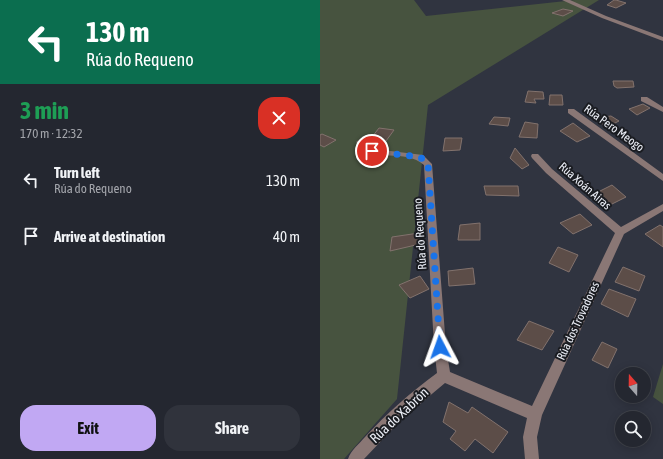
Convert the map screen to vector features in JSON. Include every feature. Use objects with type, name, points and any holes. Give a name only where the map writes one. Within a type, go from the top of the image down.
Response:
[{"type":"street","points":[[565,0],[604,17],[663,39]]},
{"type":"street","points":[[644,99],[663,110]]},
{"type":"street","name":"Rúa Pero Meogo","points":[[571,111],[663,178]]},
{"type":"street","name":"Rúa do Requeno","points":[[360,142],[372,151],[420,157],[428,164],[440,347],[444,376]]},
{"type":"street","name":"Rúa Xoán Airas","points":[[535,156],[549,171],[620,232]]},
{"type":"street","points":[[620,232],[663,207]]},
{"type":"street","name":"Rúa dos Trovadores","points":[[532,459],[530,437],[535,414],[620,232]]},
{"type":"street","points":[[444,376],[469,385],[535,414]]},
{"type":"street","name":"Rúa do Xabrón","points":[[355,459],[372,438],[416,396],[444,376]]},
{"type":"green space","points":[[320,0],[414,0],[426,16],[575,0],[599,0],[428,105],[397,399],[344,459],[320,459]]},
{"type":"green space","points":[[663,364],[663,404],[653,397]]},
{"type":"building","points":[[614,0],[626,3],[616,8],[607,5]]},
{"type":"building","points":[[563,9],[573,11],[563,16],[552,13]]},
{"type":"building","points":[[613,81],[633,81],[634,87],[617,88],[614,86]]},
{"type":"building","points":[[528,91],[543,92],[544,99],[534,99],[536,103],[525,102]]},
{"type":"building","points":[[550,95],[562,95],[563,105],[549,105]]},
{"type":"building","points":[[643,104],[650,108],[637,115],[629,109]]},
{"type":"building","points":[[611,116],[619,121],[607,127],[593,118]]},
{"type":"building","points":[[494,117],[510,118],[508,126],[489,124]]},
{"type":"building","points":[[525,122],[538,124],[537,138],[519,137]]},
{"type":"building","points":[[573,123],[590,136],[577,142],[560,131]]},
{"type":"building","points":[[379,128],[394,130],[386,141],[372,137]]},
{"type":"building","points":[[322,134],[336,140],[324,147],[320,145],[320,135]]},
{"type":"building","points":[[445,138],[462,138],[460,150],[443,151]]},
{"type":"building","points":[[515,148],[529,165],[522,169],[510,158]]},
{"type":"building","points":[[612,185],[626,197],[608,206],[594,194]]},
{"type":"building","points":[[484,186],[518,186],[519,196],[486,195]]},
{"type":"building","points":[[580,214],[592,225],[573,234],[560,223]]},
{"type":"building","points":[[480,223],[480,240],[458,240],[460,225]]},
{"type":"building","points":[[660,225],[663,227],[663,247],[645,234]]},
{"type":"building","points":[[419,233],[420,244],[390,251],[392,237]]},
{"type":"building","points":[[558,247],[578,255],[569,272],[549,263]]},
{"type":"building","points":[[623,267],[645,276],[639,291],[615,282]]},
{"type":"building","points":[[473,268],[475,284],[449,286],[448,271]]},
{"type":"building","points":[[420,276],[429,289],[410,298],[399,285]]},
{"type":"building","points":[[609,289],[636,299],[628,317],[601,304]]},
{"type":"building","points":[[529,321],[554,331],[542,350],[517,340]]},
{"type":"building","points":[[602,342],[617,349],[608,368],[592,360]]},
{"type":"building","points":[[449,402],[468,413],[472,407],[508,432],[493,453],[475,439],[465,451],[450,439],[456,431],[443,422]]},
{"type":"route","points":[[372,151],[420,157],[428,164],[440,347]]}]
